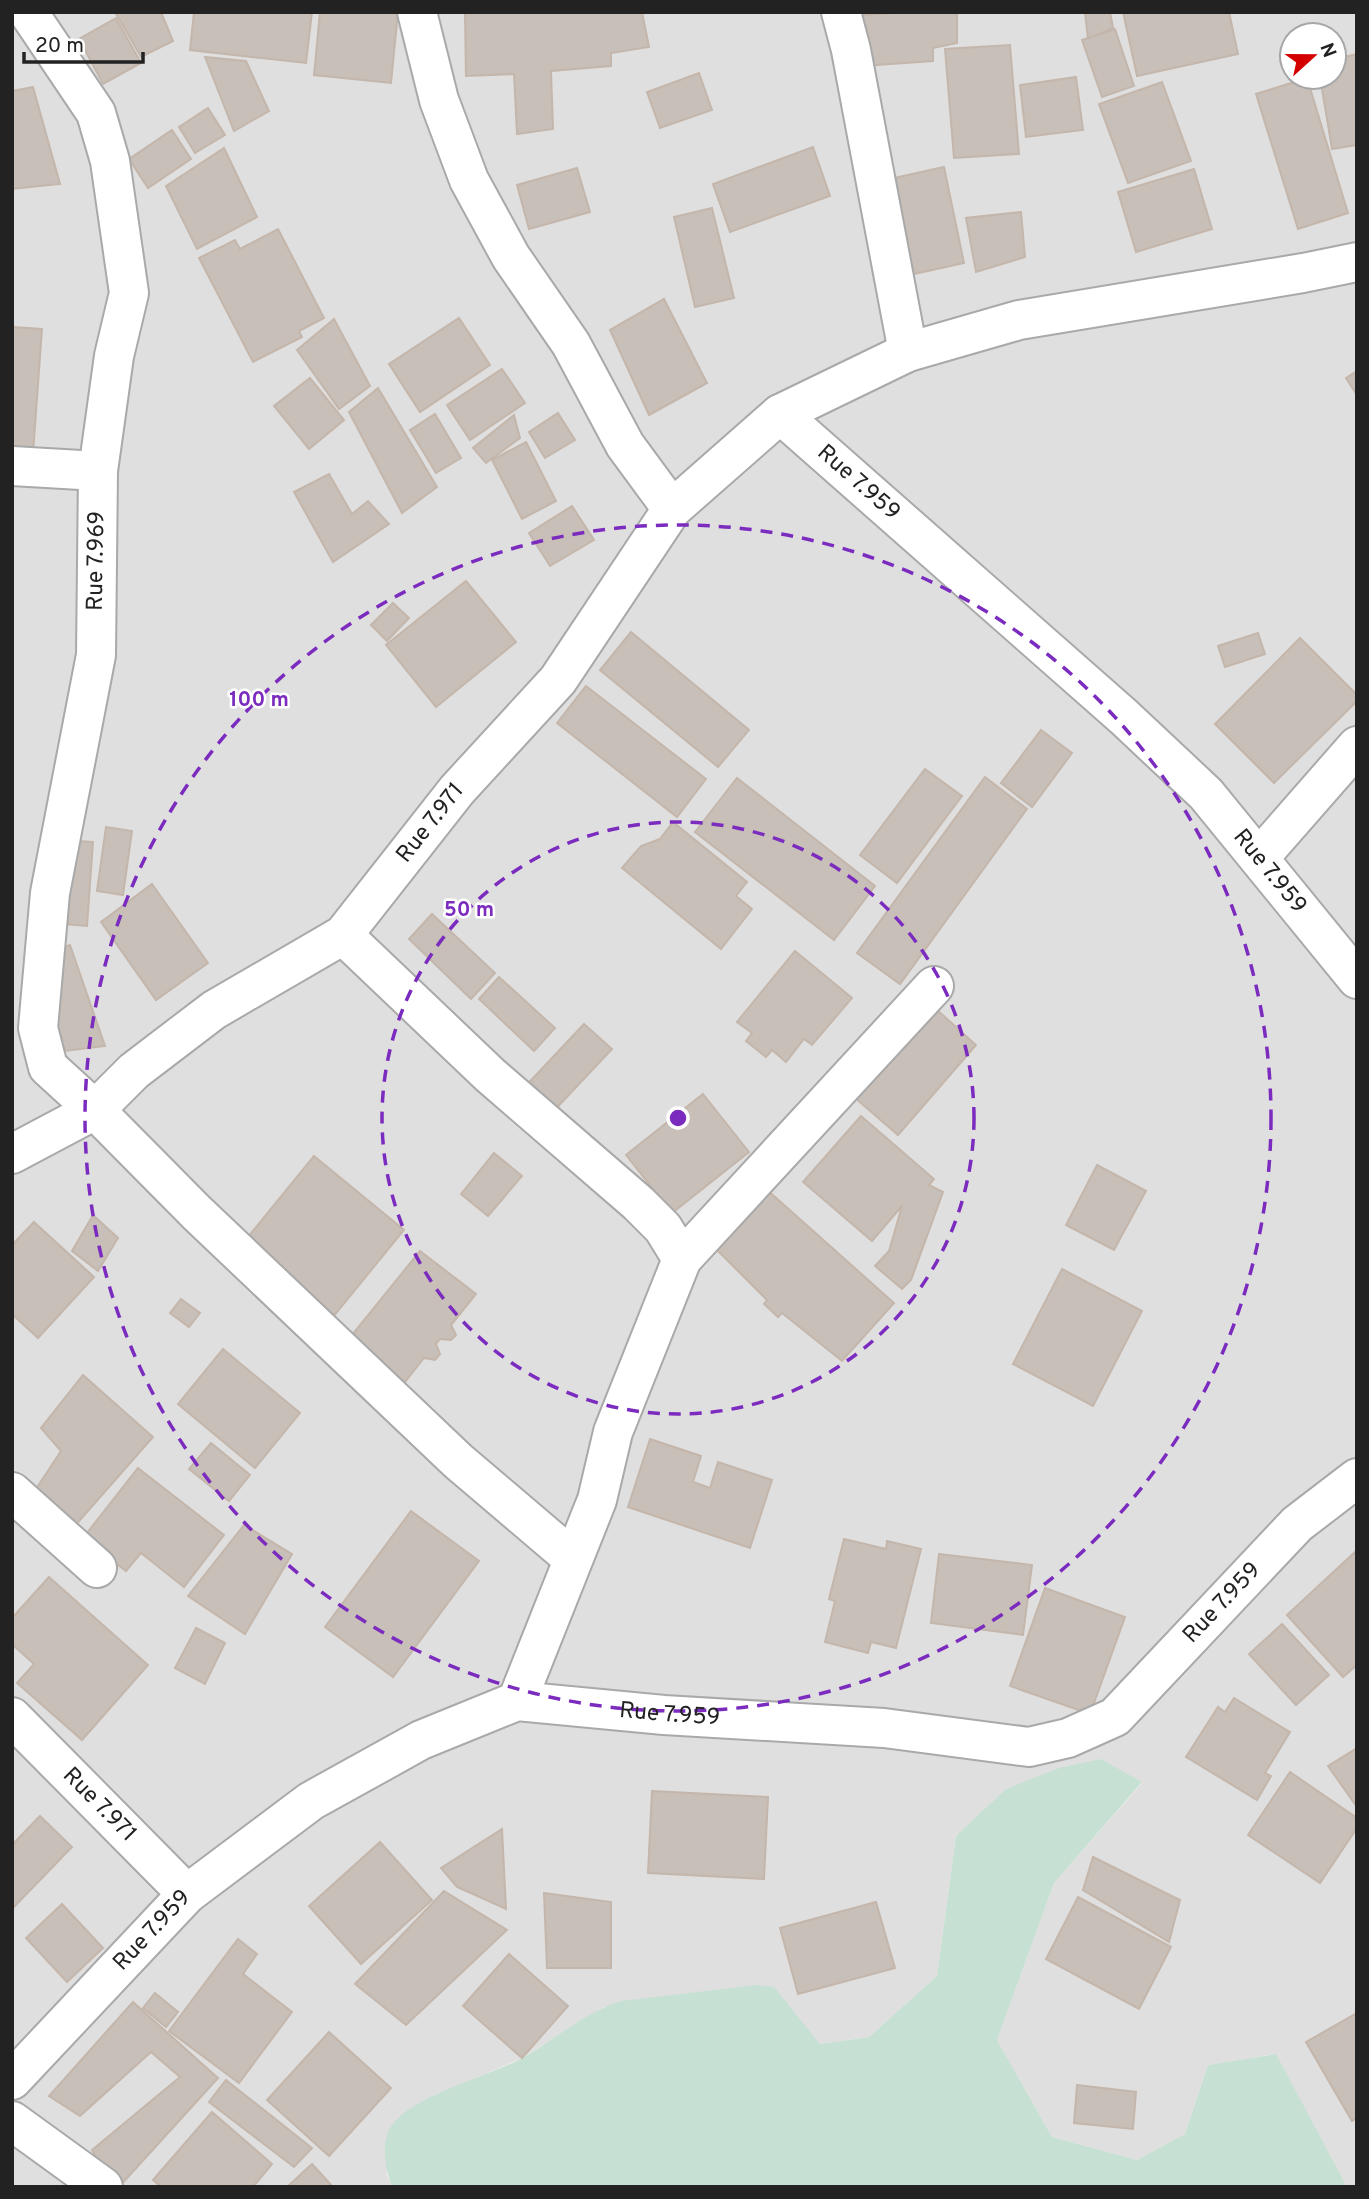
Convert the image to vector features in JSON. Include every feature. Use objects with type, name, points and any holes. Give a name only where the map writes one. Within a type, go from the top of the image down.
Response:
[{"type":"street","name":"Rue 7.969","points":[[28,12],[96,113],[113,174],[129,293],[114,356],[98,471],[96,655],[25,1030],[48,1067],[95,1110],[197,1213],[458,1461],[572,1558]]},
{"type":"street","points":[[417,12],[439,100],[469,180],[511,257],[570,344],[625,444],[672,509]]},
{"type":"street","points":[[841,12],[851,50],[908,352]]},
{"type":"street","points":[[780,414],[908,352],[1019,320],[1357,262]]},
{"type":"street","name":"Rue 7.971","points":[[12,1154],[95,1110],[134,1071],[214,1010],[343,935],[457,790],[558,680],[672,509],[780,414]]},
{"type":"street","name":"Rue 7.959","points":[[780,414],[1124,717],[1206,794],[1357,979]]},
{"type":"street","points":[[12,466],[98,471]]},
{"type":"street","points":[[1259,859],[1357,746]]},
{"type":"street","points":[[343,935],[490,1075],[638,1203],[663,1228],[682,1259]]},
{"type":"street","points":[[517,1701],[597,1500],[613,1432],[682,1259],[934,986]]},
{"type":"street","name":"Rue 7.959","points":[[12,2080],[187,1894],[311,1801],[421,1741],[517,1701],[664,1715],[884,1728],[1029,1747],[1068,1738],[1115,1717],[1297,1524],[1357,1478]]},
{"type":"street","points":[[12,1492],[97,1568]]},
{"type":"street","name":"Rue 7.971","points":[[12,1717],[187,1894]]},
{"type":"street","points":[[12,2121],[103,2187]]},
{"type":"shaded area","points":[[12,12],[1357,12],[1357,2187],[1347,2187],[1275,2054],[1208,2065],[1185,2134],[1137,2160],[1052,2137],[997,2040],[1054,1883],[1142,1783],[1101,1759],[956,1835],[937,1976],[869,2037],[820,2044],[604,2007],[522,2058],[423,2101],[386,2173],[392,2187],[12,2187]]},
{"type":"green space","points":[[1101,1759],[1142,1782],[1054,1883],[997,2040],[1052,2137],[1137,2160],[1185,2134],[1208,2065],[1276,2054],[1347,2187],[392,2187],[386,2164],[386,2139],[392,2125],[402,2114],[434,2095],[524,2057],[583,2019],[621,2001],[757,1985],[774,1987],[820,2044],[869,2037],[937,1976],[956,1836],[1006,1789],[1059,1768]]},
{"type":"building","points":[[115,12],[161,12],[173,41],[141,57]]},
{"type":"building","points":[[194,12],[312,12],[306,63],[190,50]]},
{"type":"building","points":[[320,12],[398,12],[391,83],[314,75]]},
{"type":"building","points":[[642,12],[649,47],[611,53],[611,66],[551,71],[553,129],[517,134],[514,74],[466,76],[465,13]]},
{"type":"building","points":[[957,12],[957,43],[933,48],[933,61],[863,66],[860,15]]},
{"type":"building","points":[[1085,12],[1110,12],[1113,28],[1088,39]]},
{"type":"building","points":[[1123,12],[1229,12],[1238,54],[1137,76]]},
{"type":"building","points":[[116,18],[141,63],[103,84],[79,39]]},
{"type":"building","points":[[1115,29],[1134,86],[1102,97],[1082,40]]},
{"type":"building","points":[[1010,45],[1019,154],[954,158],[945,49]]},
{"type":"building","points":[[1357,54],[1357,145],[1332,149],[1322,91],[1348,91],[1348,56]]},
{"type":"building","points":[[205,57],[246,61],[269,111],[234,131]]},
{"type":"building","points":[[699,73],[712,110],[660,128],[647,92]]},
{"type":"building","points":[[1076,77],[1083,130],[1026,137],[1020,85]]},
{"type":"building","points":[[1162,82],[1191,161],[1128,183],[1099,104]]},
{"type":"building","points":[[33,87],[60,184],[12,189],[12,91]]},
{"type":"building","points":[[1278,87],[1278,91],[1311,91],[1348,213],[1298,229],[1256,94]]},
{"type":"building","points":[[208,108],[225,135],[195,153],[179,127]]},
{"type":"building","points":[[172,130],[191,159],[148,188],[129,159]]},
{"type":"building","points":[[813,147],[830,196],[730,232],[713,184]]},
{"type":"building","points":[[224,148],[257,217],[197,249],[166,186]]},
{"type":"building","points":[[944,167],[964,263],[905,276],[885,180]]},
{"type":"building","points":[[577,168],[590,212],[529,229],[517,185]]},
{"type":"building","points":[[1194,169],[1212,229],[1136,252],[1118,192]]},
{"type":"building","points":[[712,208],[734,298],[695,307],[674,217]]},
{"type":"building","points":[[1021,212],[1025,257],[976,272],[966,218]]},
{"type":"building","points":[[278,229],[324,318],[299,331],[302,337],[253,362],[199,258],[235,240],[240,249]]},
{"type":"building","points":[[664,299],[707,383],[649,415],[610,330]]},
{"type":"building","points":[[459,318],[490,365],[420,412],[389,364]]},
{"type":"building","points":[[334,319],[370,386],[339,409],[297,350]]},
{"type":"building","points":[[12,327],[42,329],[33,454],[12,452]]},
{"type":"building","points":[[502,369],[525,403],[470,440],[447,405]]},
{"type":"building","points":[[1357,371],[1357,395],[1346,378]]},
{"type":"building","points":[[310,378],[344,420],[309,449],[274,406]]},
{"type":"building","points":[[378,388],[437,487],[402,513],[349,412]]},
{"type":"building","points":[[558,413],[575,440],[545,458],[529,432]]},
{"type":"building","points":[[435,414],[461,458],[436,473],[410,430]]},
{"type":"building","points":[[514,415],[520,438],[486,463],[473,448]]},
{"type":"building","points":[[526,442],[556,501],[522,519],[492,460]]},
{"type":"building","points":[[329,474],[352,514],[368,501],[389,524],[333,562],[294,492]]},
{"type":"building","points":[[572,506],[594,540],[550,566],[529,533]]},
{"type":"building","points":[[466,581],[516,642],[436,707],[386,645]]},
{"type":"building","points":[[393,603],[409,618],[387,641],[371,625]]},
{"type":"building","points":[[631,632],[749,730],[718,767],[600,670]]},
{"type":"building","points":[[1258,633],[1265,654],[1225,667],[1218,646]]},
{"type":"building","points":[[1300,638],[1357,695],[1357,701],[1274,783],[1215,724]]},
{"type":"building","points":[[586,686],[706,779],[677,817],[557,723]]},
{"type":"building","points":[[1041,730],[1072,753],[1032,807],[1001,783]]},
{"type":"building","points":[[925,769],[962,796],[897,883],[860,855]]},
{"type":"building","points":[[985,777],[1027,809],[900,984],[857,953]]},
{"type":"building","points":[[737,778],[875,886],[834,940],[695,832]]},
{"type":"building","points":[[673,822],[747,882],[736,896],[752,909],[721,949],[622,868],[641,846],[660,839]]},
{"type":"building","points":[[106,827],[132,831],[123,895],[97,891]]},
{"type":"building","points":[[43,839],[93,842],[87,926],[37,922]]},
{"type":"building","points":[[152,884],[208,963],[156,1000],[101,922]]},
{"type":"building","points":[[432,914],[495,973],[471,999],[409,939]]},
{"type":"building","points":[[70,945],[105,1046],[65,1051],[34,957]]},
{"type":"building","points":[[795,951],[852,998],[812,1045],[804,1039],[786,1062],[772,1050],[766,1057],[746,1041],[752,1033],[737,1022]]},
{"type":"building","points":[[499,977],[555,1028],[534,1051],[479,999]]},
{"type":"building","points":[[926,1000],[976,1045],[898,1135],[847,1091]]},
{"type":"building","points":[[584,1024],[612,1049],[532,1134],[505,1108]]},
{"type":"building","points":[[703,1094],[749,1152],[672,1213],[626,1155]]},
{"type":"building","points":[[861,1116],[934,1179],[929,1185],[943,1192],[911,1280],[902,1289],[875,1266],[889,1251],[902,1206],[872,1241],[803,1182]]},
{"type":"building","points":[[494,1153],[522,1176],[488,1216],[461,1194]]},
{"type":"building","points":[[314,1156],[404,1230],[328,1323],[239,1248]]},
{"type":"building","points":[[1097,1165],[1146,1191],[1114,1250],[1066,1225]]},
{"type":"building","points":[[765,1188],[894,1303],[842,1361],[782,1313],[778,1317],[764,1304],[767,1300],[713,1246]]},
{"type":"building","points":[[93,1215],[118,1238],[98,1271],[72,1251]]},
{"type":"building","points":[[34,1222],[94,1277],[38,1338],[12,1314],[12,1245]]},
{"type":"building","points":[[420,1251],[476,1294],[451,1325],[456,1335],[451,1340],[440,1339],[436,1344],[440,1354],[435,1360],[424,1358],[401,1387],[347,1341]]},
{"type":"building","points":[[1062,1269],[1142,1311],[1093,1406],[1013,1364]]},
{"type":"building","points":[[181,1299],[200,1313],[189,1327],[170,1313]]},
{"type":"building","points":[[223,1349],[300,1413],[255,1468],[178,1404]]},
{"type":"building","points":[[83,1375],[153,1437],[73,1528],[32,1495],[61,1451],[41,1428]]},
{"type":"building","points":[[650,1439],[701,1456],[693,1482],[710,1488],[718,1462],[772,1480],[750,1548],[628,1507]]},
{"type":"building","points":[[211,1443],[250,1475],[229,1501],[189,1469]]},
{"type":"building","points":[[138,1468],[224,1535],[184,1587],[141,1553],[126,1571],[83,1538]]},
{"type":"building","points":[[411,1511],[479,1561],[393,1677],[325,1627]]},
{"type":"building","points":[[244,1525],[292,1554],[245,1634],[188,1596]]},
{"type":"building","points":[[844,1539],[886,1549],[887,1541],[921,1549],[896,1648],[871,1642],[868,1653],[825,1642],[835,1601],[829,1599]]},
{"type":"building","points":[[1357,1550],[1357,1665],[1343,1677],[1287,1615]]},
{"type":"building","points":[[939,1554],[1032,1565],[1023,1635],[931,1623]]},
{"type":"building","points":[[49,1577],[148,1665],[82,1740],[17,1683],[34,1664],[12,1644],[12,1618]]},
{"type":"building","points":[[1045,1588],[1125,1617],[1090,1714],[1010,1686]]},
{"type":"building","points":[[1282,1624],[1329,1675],[1296,1705],[1249,1654]]},
{"type":"building","points":[[196,1628],[225,1643],[205,1684],[175,1668]]},
{"type":"building","points":[[1234,1698],[1290,1732],[1265,1773],[1271,1776],[1257,1800],[1186,1757],[1218,1707],[1225,1712]]},
{"type":"building","points":[[1357,1748],[1357,1807],[1328,1766]]},
{"type":"building","points":[[1290,1772],[1357,1818],[1357,1828],[1320,1883],[1248,1835]]},
{"type":"building","points":[[652,1791],[768,1797],[764,1879],[648,1873]]},
{"type":"building","points":[[40,1816],[72,1847],[12,1909],[12,1845]]},
{"type":"building","points":[[502,1829],[506,1909],[457,1887],[441,1868]]},
{"type":"building","points":[[380,1842],[432,1900],[361,1964],[309,1906]]},
{"type":"building","points":[[1093,1857],[1180,1900],[1169,1942],[1083,1890]]},
{"type":"building","points":[[444,1891],[507,1930],[406,2025],[355,1984]]},
{"type":"building","points":[[544,1893],[611,1902],[611,1968],[547,1968]]},
{"type":"building","points":[[1078,1897],[1171,1947],[1139,2009],[1046,1959]]},
{"type":"building","points":[[876,1902],[895,1968],[798,1994],[780,1928]]},
{"type":"building","points":[[62,1904],[103,1948],[67,1982],[26,1938]]},
{"type":"building","points":[[238,1939],[257,1954],[243,1974],[292,2012],[239,2083],[169,2031]]},
{"type":"building","points":[[509,1954],[568,2006],[522,2058],[463,2006]]},
{"type":"building","points":[[155,1993],[178,2012],[166,2027],[143,2008]]},
{"type":"building","points":[[133,2002],[218,2078],[119,2187],[113,2187],[92,2150],[180,2077],[151,2052],[80,2116],[49,2096]]},
{"type":"building","points":[[1357,2013],[1357,2118],[1352,2121],[1306,2042]]},
{"type":"building","points":[[329,2032],[391,2088],[329,2156],[267,2100]]},
{"type":"building","points":[[226,2080],[312,2148],[294,2167],[209,2102]]},
{"type":"building","points":[[1077,2085],[1136,2092],[1133,2129],[1074,2123]]},
{"type":"building","points":[[212,2112],[272,2164],[253,2187],[161,2187],[153,2180]]},
{"type":"building","points":[[312,2164],[333,2187],[287,2187]]}]
